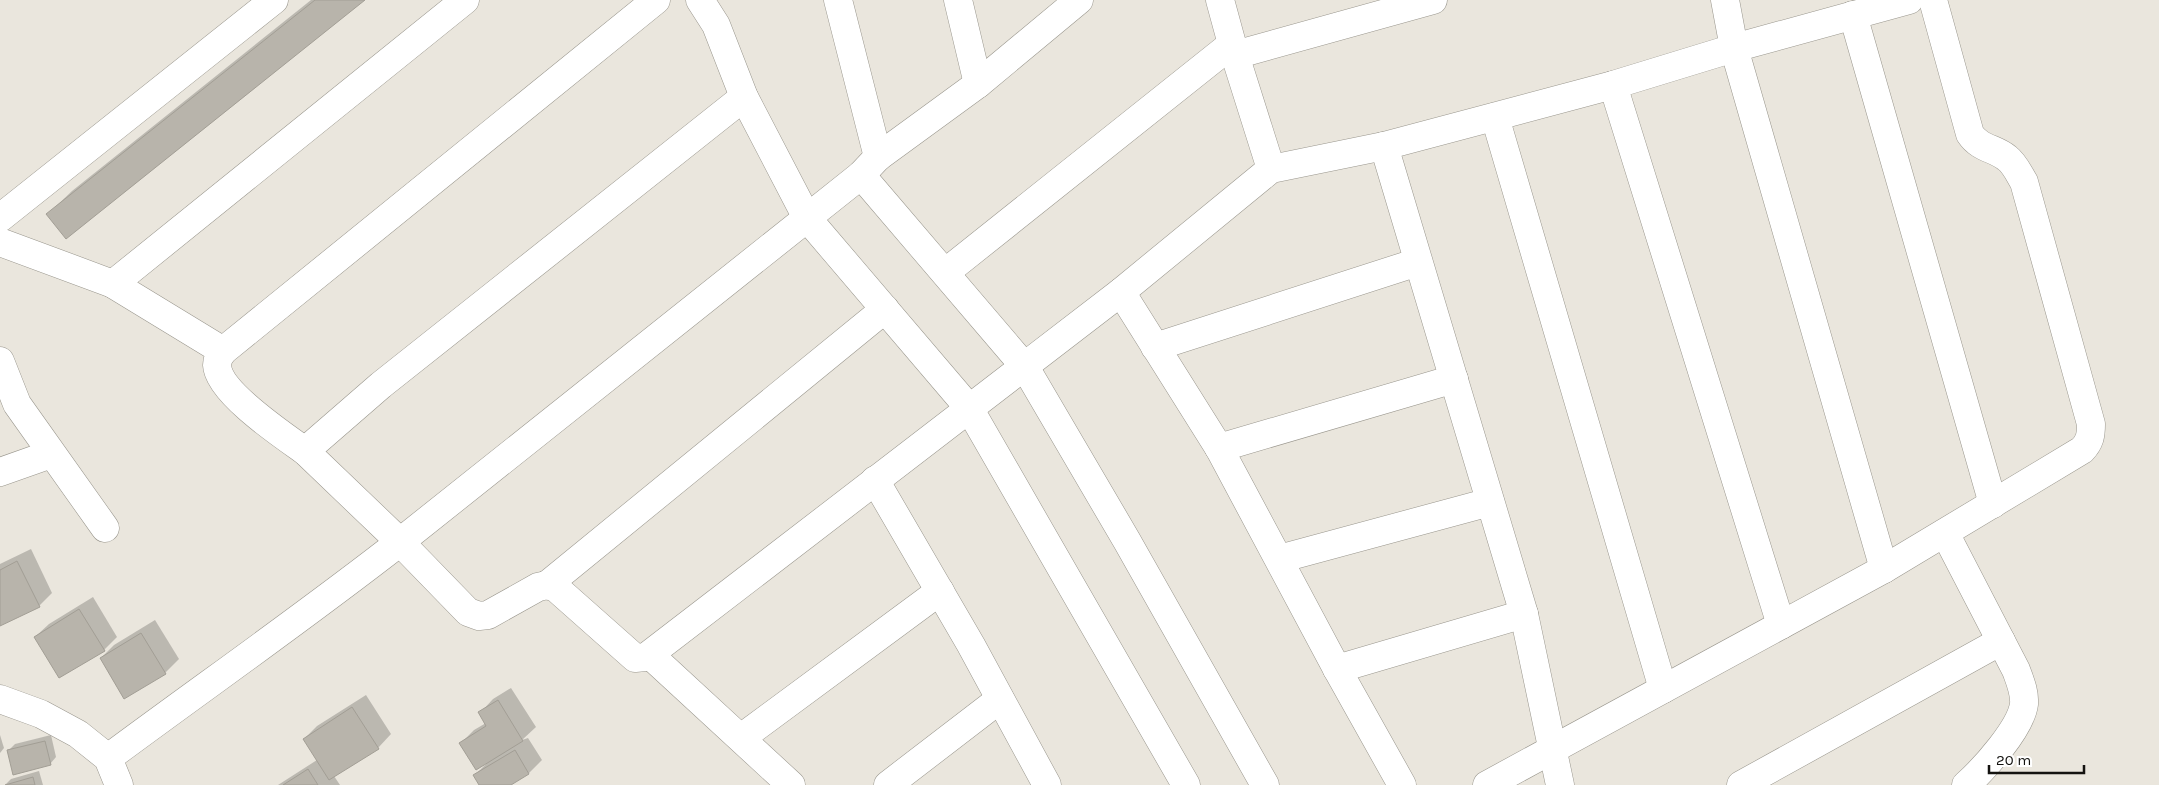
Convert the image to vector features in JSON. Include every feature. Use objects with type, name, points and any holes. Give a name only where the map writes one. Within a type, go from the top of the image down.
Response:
[{"type":"street","points":[[113,284],[465,0]]},
{"type":"street","points":[[656,0],[223,351],[218,358],[218,369],[229,389],[263,420],[305,451],[400,542],[468,612],[479,616],[488,615],[538,587],[547,585],[885,309]]},
{"type":"street","points":[[700,0],[716,24],[744,97],[810,215],[885,309],[972,406],[1186,785]]},
{"type":"street","points":[[838,0],[865,170],[1021,369],[1132,549],[1265,785]]},
{"type":"street","points":[[958,0],[978,84]]},
{"type":"street","points":[[108,758],[335,593],[865,170],[978,84],[1079,0]]},
{"type":"street","points":[[1220,0],[1271,169]]},
{"type":"street","points":[[946,272],[1234,50],[1433,0]]},
{"type":"street","points":[[1725,0],[1734,48],[1884,569]]},
{"type":"street","points":[[547,585],[556,588],[635,658],[641,659],[650,655],[1121,292],[1271,169],[1384,146],[1613,85],[1734,48],[1909,0]]},
{"type":"street","points":[[1487,785],[1884,569],[2082,450],[2090,440],[2091,424],[2024,182],[2006,157],[1978,144],[1970,134],[1933,0]]},
{"type":"street","points":[[0,218],[266,2]]},
{"type":"street","points":[[1853,15],[1993,504]]},
{"type":"street","points":[[1613,85],[1781,625]]},
{"type":"street","points":[[305,451],[381,385],[744,97]]},
{"type":"street","points":[[1495,116],[1664,689]]},
{"type":"street","points":[[1384,146],[1524,614],[1560,785]]},
{"type":"street","points":[[0,242],[113,284],[223,351]]},
{"type":"street","points":[[1155,347],[1418,262]]},
{"type":"street","points":[[1121,292],[1219,448],[1337,669],[1402,785]]},
{"type":"street","points":[[0,361],[17,404],[105,528]]},
{"type":"street","points":[[1219,448],[1454,379]]},
{"type":"street","points":[[0,472],[51,454]]},
{"type":"street","points":[[875,480],[940,591],[1047,785]]},
{"type":"street","points":[[1279,559],[1490,502]]},
{"type":"street","points":[[1945,533],[2001,641],[2024,694],[2023,708],[2015,726],[1982,770],[1966,785]]},
{"type":"street","points":[[741,738],[940,591]]},
{"type":"street","points":[[1337,669],[1524,614]]},
{"type":"street","points":[[1741,785],[2001,641]]},
{"type":"street","points":[[650,655],[791,785]]},
{"type":"street","points":[[0,699],[42,714],[78,734],[108,758],[119,785]]},
{"type":"street","points":[[888,785],[1000,699]]},
{"type":"building","points":[[315,0],[365,0],[66,239],[46,214]]},
{"type":"building","points":[[17,561],[40,607],[0,626],[0,570]]},
{"type":"building","points":[[79,609],[105,651],[59,678],[34,637]]},
{"type":"building","points":[[141,633],[166,674],[124,699],[100,658]]},
{"type":"building","points":[[498,700],[523,741],[476,770],[459,743],[486,726],[478,712]]},
{"type":"building","points":[[352,707],[379,749],[329,780],[303,739]]},
{"type":"building","points":[[45,741],[51,765],[13,775],[7,750]]},
{"type":"building","points":[[515,750],[529,774],[511,785],[479,785],[473,775]]},
{"type":"building","points":[[308,769],[318,785],[283,785]]},
{"type":"building","points":[[33,777],[35,785],[5,785]]}]
